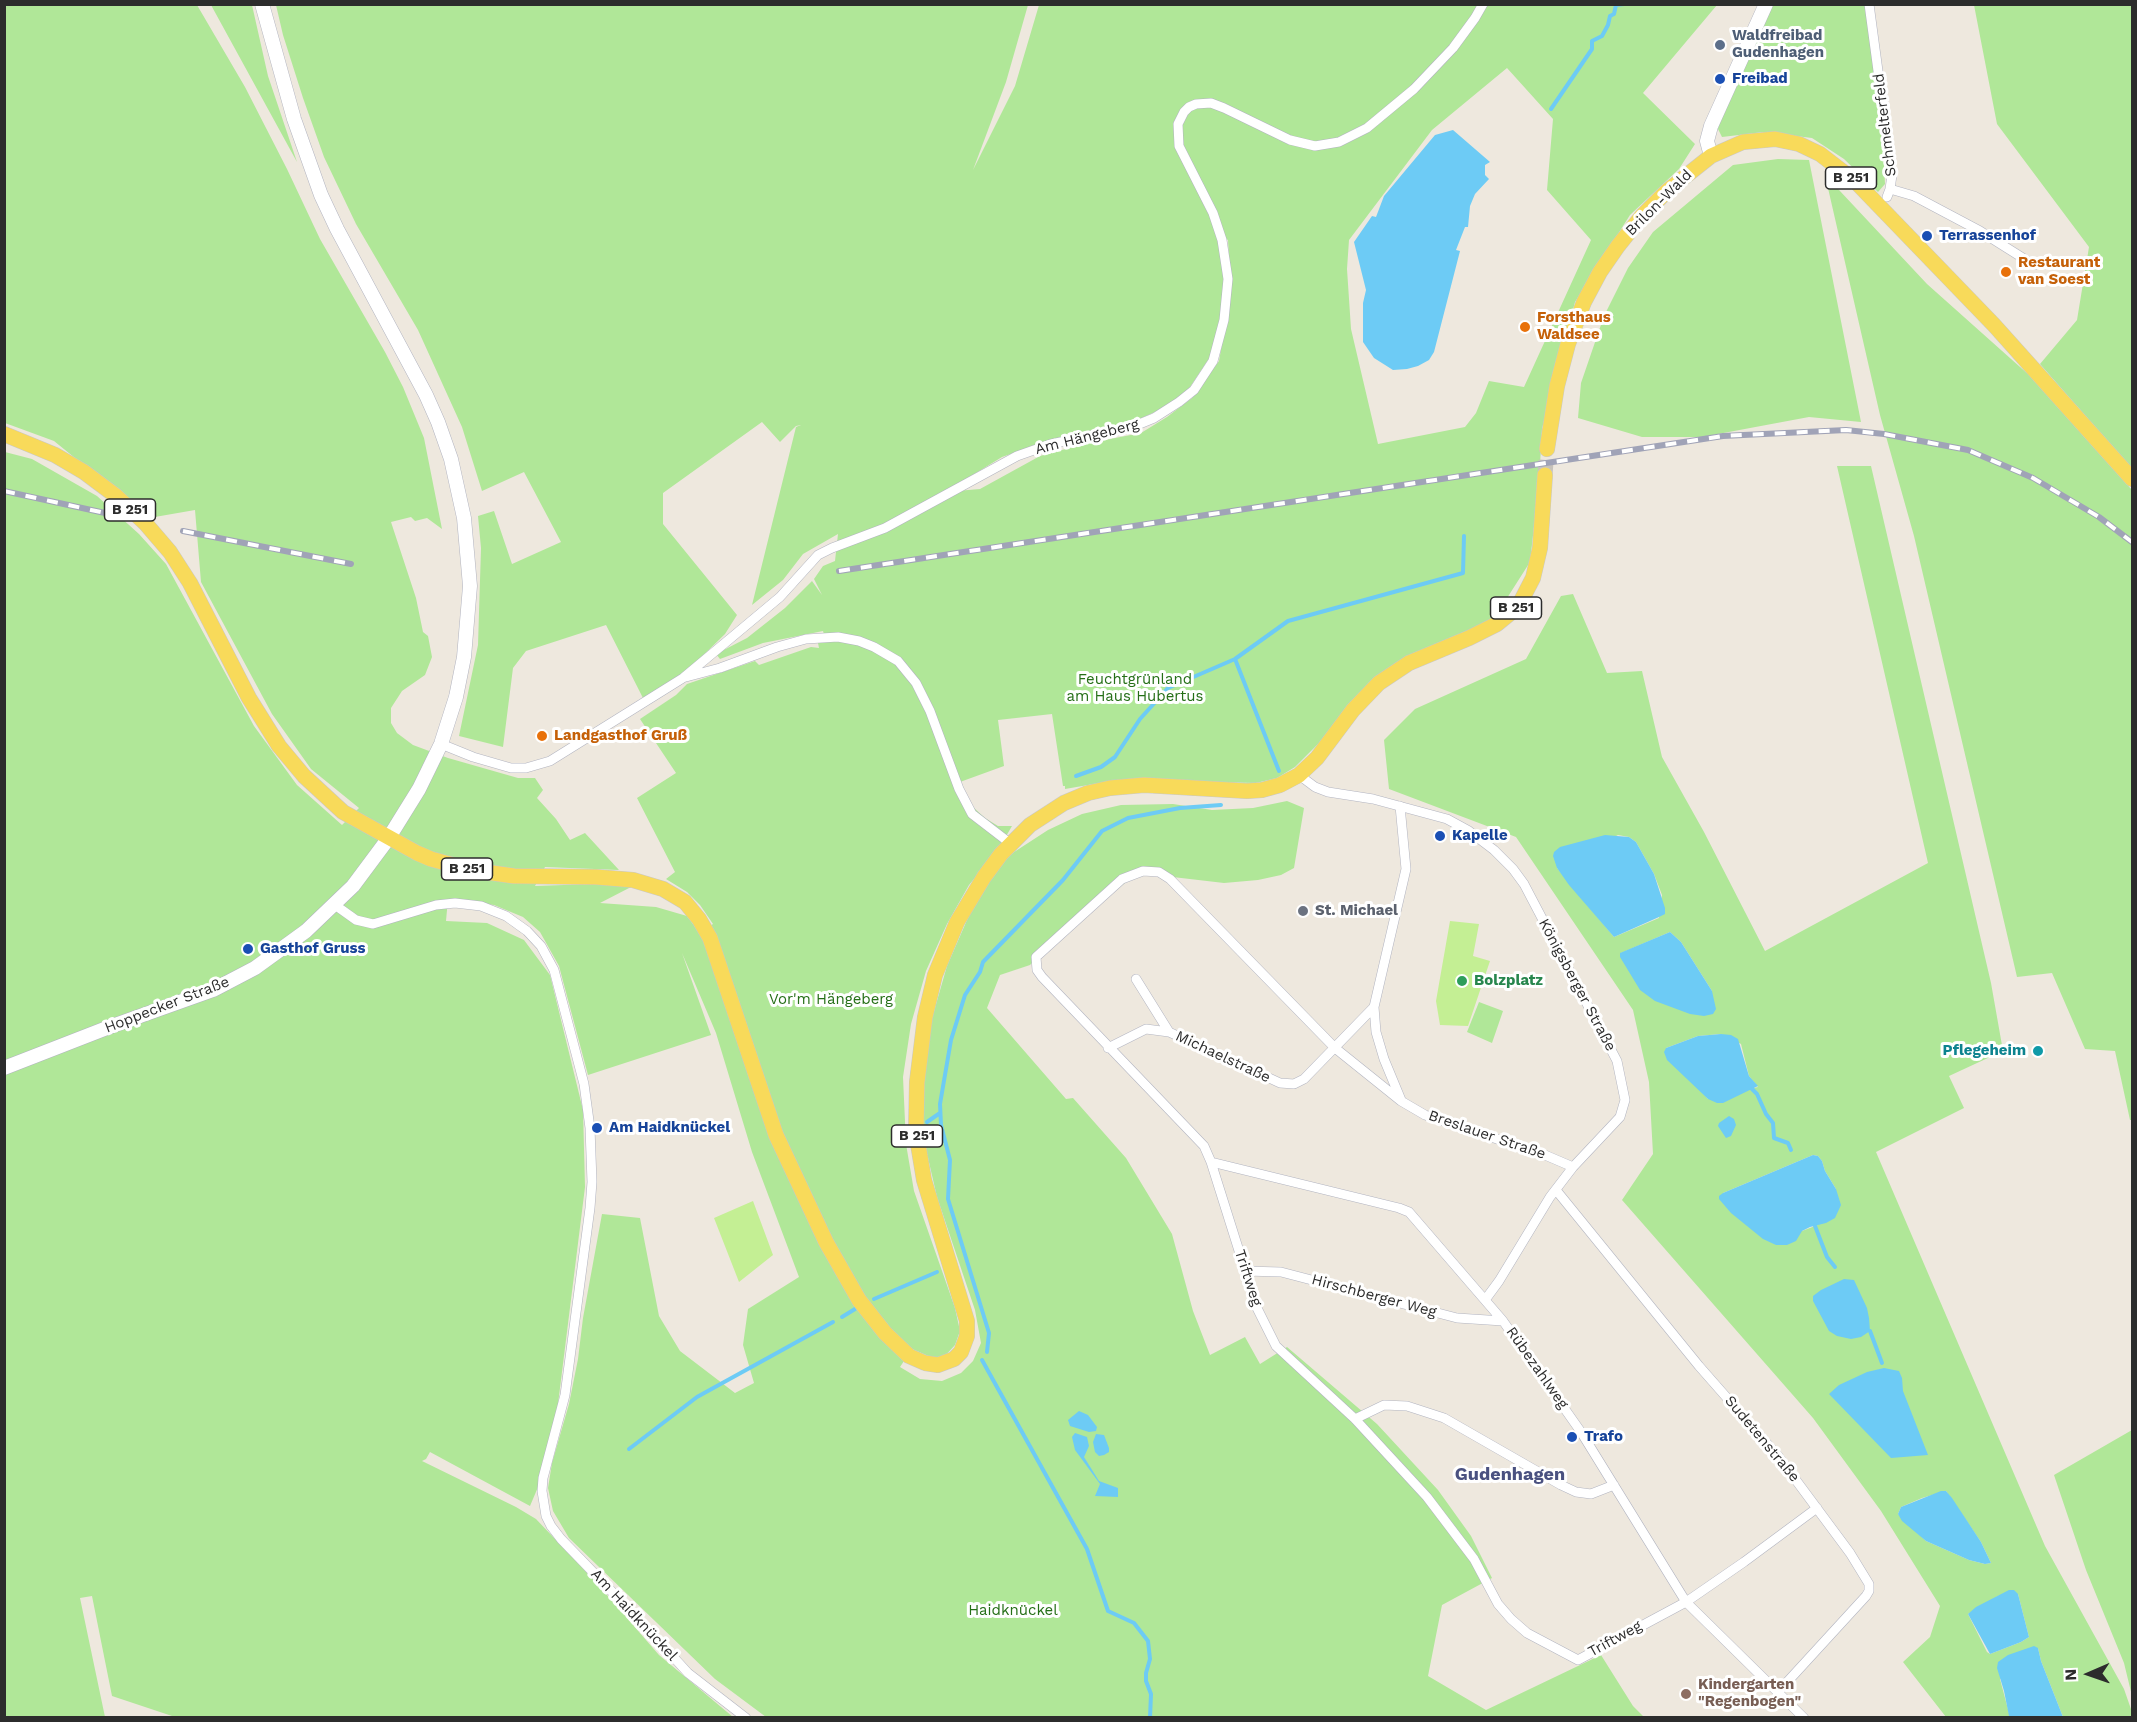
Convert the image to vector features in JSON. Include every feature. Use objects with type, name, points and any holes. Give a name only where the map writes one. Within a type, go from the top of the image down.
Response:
[{"type":"main road","name":"Hoppecker Straße","points":[[4,1068],[226,984],[275,954],[353,886],[388,838],[419,789],[441,744],[456,697],[468,627],[469,563],[459,489],[444,438],[426,395],[321,195],[294,119],[262,4]]},
{"type":"main road","points":[[1711,156],[1707,141],[1711,126],[1766,4]]},
{"type":"main road","name":"Brilon-Wald","points":[[1547,449],[1554,401],[1565,355],[1578,318],[1600,272],[1642,216],[1686,174],[1711,156],[1743,142],[1775,139],[1799,144],[1840,167],[1994,325],[2133,479]]},
{"type":"main road","name":"B 251","points":[[4,434],[55,455],[84,472],[116,496],[146,524],[170,552],[190,583],[249,698],[291,762],[343,812],[431,859],[479,872],[514,876],[633,880],[663,889],[685,902],[699,919],[710,938],[776,1135],[826,1242],[859,1300],[885,1333],[909,1356],[925,1363],[938,1365],[954,1359],[961,1352],[967,1336],[967,1321],[931,1207],[918,1146],[915,1105],[921,1038],[929,996],[953,931],[980,883],[1011,844],[1039,818],[1064,803],[1088,793],[1110,788],[1144,785],[1247,791],[1280,785],[1299,775],[1317,758],[1365,697],[1388,676],[1419,659],[1484,631],[1505,618],[1520,603],[1533,578],[1540,548],[1545,475]]},
{"type":"street","name":"Am Hängeberg","points":[[441,744],[473,757],[511,768],[536,766],[558,757],[683,678],[780,597],[818,555],[885,528],[993,467],[1017,456],[1051,444],[1140,425],[1162,413],[1194,390],[1209,368],[1218,348],[1224,320],[1228,279],[1225,250],[1213,213],[1179,146],[1178,124],[1188,106],[1204,103],[1218,105],[1282,136],[1309,145],[1323,146],[1339,142],[1367,128],[1414,89],[1459,41],[1483,4]]},
{"type":"street","name":"Schmelterfeld","points":[[1869,4],[1892,175],[1888,193],[1914,196],[1980,231],[2034,265]]},
{"type":"street","points":[[683,678],[806,639],[838,638],[859,641],[874,647],[898,662],[916,683],[930,711],[959,789],[972,814],[1011,844]]},
{"type":"street","name":"Königsberger Straße","points":[[1299,775],[1315,787],[1328,792],[1373,799],[1428,813],[1460,825],[1494,850],[1513,868],[1524,884],[1614,1053],[1625,1093],[1623,1112],[1613,1126],[1573,1167],[1556,1190],[1485,1300]]},
{"type":"street","points":[[1400,806],[1406,869],[1374,1007],[1376,1032],[1401,1101]]},
{"type":"street","name":"Triftweg","points":[[1335,1048],[1170,879],[1159,872],[1148,870],[1122,879],[1036,957],[1037,970],[1042,977],[1204,1146],[1257,1308],[1279,1350],[1355,1419],[1404,1471],[1474,1559],[1510,1620],[1538,1640],[1578,1660],[1686,1602],[1818,1508]]},
{"type":"street","name":"Am Haidknückel","points":[[335,904],[356,921],[372,924],[436,905],[455,903],[481,906],[506,916],[527,931],[541,946],[554,970],[584,1084],[590,1128],[592,1182],[565,1395],[543,1478],[542,1491],[546,1516],[561,1539],[688,1673],[746,1718]]},
{"type":"street","name":"Michaelstraße","points":[[1136,979],[1169,1032]]},
{"type":"street","points":[[1335,1048],[1374,1007]]},
{"type":"street","name":"Michaelstraße","points":[[1108,1048],[1146,1029],[1169,1032],[1287,1085],[1304,1079],[1335,1048]]},
{"type":"street","name":"Breslauer Straße","points":[[1335,1048],[1401,1101],[1425,1114],[1545,1155],[1573,1167]]},
{"type":"street","name":"Rübezahlweg","points":[[1211,1162],[1409,1212],[1503,1321],[1581,1432],[1686,1602],[1804,1718]]},
{"type":"street","name":"Sudetenstraße","points":[[1556,1190],[1699,1366],[1778,1456],[1866,1576],[1869,1591],[1831,1636],[1778,1692]]},
{"type":"street","name":"Hirschberger Weg","points":[[1245,1271],[1281,1272],[1457,1318],[1503,1321]]},
{"type":"street","points":[[1355,1419],[1384,1405],[1407,1406],[1444,1418],[1576,1492],[1591,1494],[1614,1485]]},
{"type":"green space","points":[[5,5],[197,5],[245,87],[320,239],[385,352],[403,387],[424,438],[442,529],[427,518],[415,521],[411,517],[391,522],[416,598],[423,632],[428,636],[432,657],[425,675],[402,691],[391,708],[391,723],[397,733],[413,745],[448,758],[518,778],[535,778],[543,790],[537,798],[556,819],[570,840],[585,833],[619,870],[545,867],[535,886],[593,884],[631,887],[600,903],[656,907],[687,916],[699,932],[713,924],[700,905],[687,892],[666,879],[675,872],[637,798],[676,773],[640,719],[676,695],[687,684],[755,661],[759,665],[811,647],[819,648],[818,643],[826,641],[823,631],[763,643],[720,659],[716,654],[747,638],[785,608],[812,581],[822,595],[814,579],[823,566],[835,561],[838,534],[803,554],[783,580],[752,605],[796,427],[801,425],[796,426],[780,442],[762,422],[663,493],[663,524],[737,615],[725,634],[684,674],[644,700],[606,625],[526,651],[513,668],[503,747],[459,736],[478,645],[481,548],[478,516],[494,511],[512,564],[561,542],[524,472],[482,491],[462,427],[418,330],[356,224],[324,157],[283,35],[276,5],[1028,5],[1006,82],[973,170],[1015,86],[1039,5],[1717,5],[1643,93],[1695,144],[1679,169],[1630,215],[1575,302],[1542,429],[1539,483],[1530,562],[1495,617],[1410,665],[1340,722],[1295,767],[1277,778],[1256,783],[1117,780],[1065,789],[1052,714],[998,720],[1004,766],[960,782],[973,807],[985,818],[998,826],[1012,826],[998,850],[969,885],[947,924],[926,971],[911,1024],[903,1077],[906,1144],[914,1191],[955,1308],[960,1331],[955,1345],[944,1357],[933,1358],[912,1349],[900,1367],[920,1379],[942,1381],[961,1373],[973,1361],[981,1343],[975,1310],[937,1197],[925,1145],[922,1099],[926,1039],[947,966],[977,897],[1008,856],[1048,830],[1082,814],[1121,805],[1173,804],[1212,810],[1253,808],[1287,801],[1304,808],[1294,868],[1281,875],[1258,880],[1224,883],[1147,874],[1126,882],[1045,949],[1030,965],[1000,975],[987,1008],[1066,1099],[1073,1098],[1126,1158],[1172,1234],[1193,1311],[1210,1355],[1245,1337],[1260,1364],[1287,1347],[1377,1424],[1438,1490],[1471,1536],[1492,1578],[1442,1605],[1428,1676],[1486,1710],[1601,1655],[1633,1706],[1644,1717],[766,1717],[715,1679],[569,1538],[553,1511],[548,1488],[578,1359],[602,1214],[640,1218],[659,1316],[680,1351],[735,1393],[754,1383],[743,1345],[748,1309],[799,1277],[752,1152],[716,1033],[682,953],[711,1035],[588,1075],[559,966],[540,932],[523,917],[494,905],[448,899],[446,921],[487,923],[524,940],[550,975],[583,1110],[585,1187],[556,1420],[541,1480],[530,1506],[430,1452],[422,1461],[536,1519],[594,1580],[659,1655],[733,1717],[175,1717],[112,1696],[92,1596],[80,1598],[105,1717],[5,1717],[5,452],[32,459],[97,496],[139,534],[166,564],[254,726],[297,785],[342,825],[359,808],[311,769],[272,714],[201,582],[195,510],[149,518],[54,441],[5,423]],"holes":[[[1507,68],[1553,119],[1547,190],[1591,240],[1524,387],[1489,381],[1476,413],[1465,427],[1378,444],[1351,329],[1347,269],[1349,240],[1432,130]],[[1220,236],[1228,240],[1231,292],[1219,361],[1192,398],[1141,433],[1084,444],[1040,456],[980,489],[945,492],[1002,457],[1048,441],[1122,427],[1184,396],[1210,357],[1222,315],[1225,281]]]},
{"type":"green space","points":[[211,5],[252,5],[268,76],[297,162]]},
{"type":"green space","points":[[1771,5],[1865,5],[1880,90],[1885,184],[1878,192],[1844,159],[1812,138],[1764,132],[1722,137],[1718,129],[1719,120]]},
{"type":"green space","points":[[1974,5],[2132,5],[2132,469],[2040,364],[2077,320],[2089,247],[1997,124]]},
{"type":"green space","points":[[1778,159],[1809,160],[1861,422],[1809,417],[1702,437],[1642,437],[1578,418],[1581,383],[1604,316],[1628,268],[1653,232],[1733,165]]},
{"type":"green space","points":[[1825,175],[1927,284],[2029,375],[2132,490],[2132,1120],[2130,1120],[2115,1051],[2085,1049],[2052,973],[2017,977],[1914,536],[1880,415]]},
{"type":"green space","points":[[1837,466],[1871,466],[1991,983],[2003,1051],[1949,1076],[1964,1108],[1876,1152],[2045,1546],[2124,1689],[2132,1717],[2063,1717],[2038,1648],[2000,1679],[2010,1717],[1946,1717],[1903,1662],[1930,1637],[1940,1606],[1881,1511],[1813,1418],[1622,1200],[1653,1154],[1649,1082],[1633,1010],[1516,837],[1389,789],[1384,740],[1415,709],[1526,659],[1561,596],[1573,594],[1607,673],[1642,671],[1662,757],[1704,832],[1765,951],[1928,863]],"holes":[[[1618,835],[1629,837],[1636,842],[1654,874],[1662,895],[1659,918],[1614,937],[1557,868]],[[1670,932],[1681,942],[1712,991],[1621,953]],[[1721,1034],[1741,1044],[1749,1076],[1758,1087],[1708,1099],[1666,1048],[1698,1036]],[[1813,1155],[1818,1156],[1822,1161],[1836,1189],[1815,1226],[1802,1231],[1723,1193]],[[1946,1491],[1981,1542],[1991,1563],[1985,1564],[1969,1560],[1926,1541],[1898,1514],[1901,1507]],[[2018,1594],[2029,1637],[1990,1654],[1968,1614],[1998,1596]]]},
{"type":"green space","name":"Bolzplatz","points":[[1450,921],[1479,924],[1473,956],[1490,961],[1468,1026],[1440,1025],[1436,1001]]},
{"type":"green space","points":[[1479,1002],[1503,1011],[1492,1043],[1467,1032]]},
{"type":"green space","points":[[753,1201],[773,1255],[739,1282],[714,1218]]},
{"type":"green space","points":[[2132,1430],[2132,1696],[2124,1663],[2086,1570],[2054,1475]]},
{"type":"water","points":[[1453,130],[1490,162],[1485,165],[1485,175],[1489,179],[1475,194],[1470,206],[1468,227],[1465,227],[1456,250],[1460,251],[1434,352],[1429,360],[1418,366],[1393,370],[1374,358],[1363,342],[1363,303],[1366,290],[1354,242],[1372,216],[1376,217],[1384,196],[1435,135]]},
{"type":"water","points":[[1605,835],[1629,837],[1636,842],[1654,874],[1665,908],[1665,914],[1614,937],[1569,885],[1557,868],[1553,856],[1560,847]]},
{"type":"water","points":[[1670,932],[1681,942],[1712,991],[1716,1009],[1713,1014],[1704,1016],[1690,1014],[1655,1001],[1640,990],[1620,957],[1620,953]]},
{"type":"water","points":[[1731,1035],[1738,1039],[1749,1076],[1758,1086],[1723,1103],[1717,1103],[1708,1099],[1667,1060],[1664,1052],[1666,1048],[1698,1036]]},
{"type":"water","points":[[1729,1116],[1734,1119],[1736,1125],[1731,1136],[1726,1138],[1718,1126]]},
{"type":"water","points":[[1813,1155],[1818,1156],[1822,1161],[1841,1205],[1835,1218],[1802,1231],[1796,1241],[1787,1245],[1776,1245],[1763,1239],[1731,1213],[1719,1199],[1723,1193]]},
{"type":"water","points":[[1844,1279],[1854,1280],[1867,1308],[1870,1331],[1861,1337],[1851,1339],[1837,1336],[1829,1331],[1813,1301],[1813,1296],[1821,1290]]},
{"type":"water","points":[[1884,1368],[1899,1371],[1903,1391],[1928,1455],[1891,1458],[1829,1394],[1839,1385],[1867,1372]]},
{"type":"water","points":[[1079,1411],[1088,1415],[1097,1427],[1096,1431],[1089,1432],[1070,1426],[1068,1420]]},
{"type":"water","points":[[1075,1433],[1087,1437],[1089,1446],[1084,1457],[1099,1481],[1118,1488],[1118,1497],[1095,1496],[1100,1484],[1075,1450],[1072,1437]]},
{"type":"water","points":[[1096,1434],[1104,1435],[1109,1448],[1109,1452],[1104,1455],[1099,1456],[1095,1452],[1093,1442]]},
{"type":"water","points":[[1946,1491],[1952,1498],[1981,1542],[1991,1563],[1985,1564],[1969,1560],[1926,1541],[1902,1521],[1898,1514],[1901,1507]]},
{"type":"water","points":[[2009,1590],[2014,1590],[2018,1594],[2029,1637],[1990,1654],[1968,1614],[1976,1607]]},
{"type":"water","points":[[2034,1646],[2038,1648],[2063,1717],[2009,1716],[1997,1668],[1998,1662],[2008,1655]]},
{"type":"waterway","points":[[1551,109],[1592,49],[1592,41],[1602,36],[1610,16],[1614,14],[1616,5],[1624,4]]},
{"type":"waterway","points":[[1076,776],[1101,767],[1115,757],[1140,719],[1168,688],[1235,659],[1288,621],[1463,573],[1464,536]]},
{"type":"waterway","points":[[1235,659],[1279,771]]},
{"type":"waterway","points":[[987,1352],[989,1333],[948,1199],[950,1160],[941,1125],[940,1104],[951,1040],[965,995],[980,972],[983,962],[1063,880],[1102,831],[1128,818],[1180,808],[1221,805]]},
{"type":"waterway","points":[[1752,1089],[1773,1123],[1774,1138],[1788,1143],[1791,1150]]},
{"type":"waterway","points":[[927,1122],[940,1113]]},
{"type":"waterway","points":[[1815,1226],[1827,1257],[1835,1267]]},
{"type":"waterway","points":[[874,1299],[937,1272]]},
{"type":"waterway","points":[[842,1317],[855,1309]]},
{"type":"waterway","points":[[629,1449],[697,1397],[833,1322]]},
{"type":"waterway","points":[[1870,1331],[1882,1363]]},
{"type":"waterway","points":[[982,1360],[1087,1549],[1108,1611],[1134,1623],[1148,1641],[1150,1659],[1146,1681],[1151,1694],[1150,1718]]},
{"type":"tunnel","points":[[1545,475],[1547,449]]},
{"type":"railway","points":[[839,571],[1723,436],[1846,430],[1884,434],[1968,450],[2033,478],[2099,517],[2132,542]]},
{"type":"railway","points":[[4,491],[105,513]]},
{"type":"railway","points":[[183,531],[351,564]]},
{"type":"place","name":"Waldfreibad Gudenhagen","points":[[1720,45]]},
{"type":"place","name":"Freibad","points":[[1720,79]]},
{"type":"place","name":"Terrassenhof","points":[[1927,236]]},
{"type":"place","name":"Restaurant van Soest","points":[[2006,272]]},
{"type":"place","name":"Forsthaus Waldsee","points":[[1525,327]]},
{"type":"place","name":"Landgasthof Gruß","points":[[542,736]]},
{"type":"place","name":"Kapelle","points":[[1440,836]]},
{"type":"place","name":"St. Michael","points":[[1303,911]]},
{"type":"place","name":"Gasthof Gruss","points":[[248,949]]},
{"type":"place","name":"Bolzplatz","points":[[1462,981]]},
{"type":"place","name":"Pflegeheim","points":[[2038,1051]]},
{"type":"place","name":"Am Haidknückel","points":[[597,1128]]},
{"type":"place","name":"Trafo","points":[[1572,1437]]},
{"type":"place","name":"Kindergarten \"Regenbogen\"","points":[[1686,1694]]},
{"type":"district","name":"Gudenhagen","points":[[1510,1475]]},
{"type":"park label","name":"Feuchtgrünland am Haus Hubertus","points":[[1135,688]]},
{"type":"park label","name":"Vor'm Hängeberg","points":[[831,1000]]},
{"type":"park label","name":"Haidknückel","points":[[1013,1611]]}]
